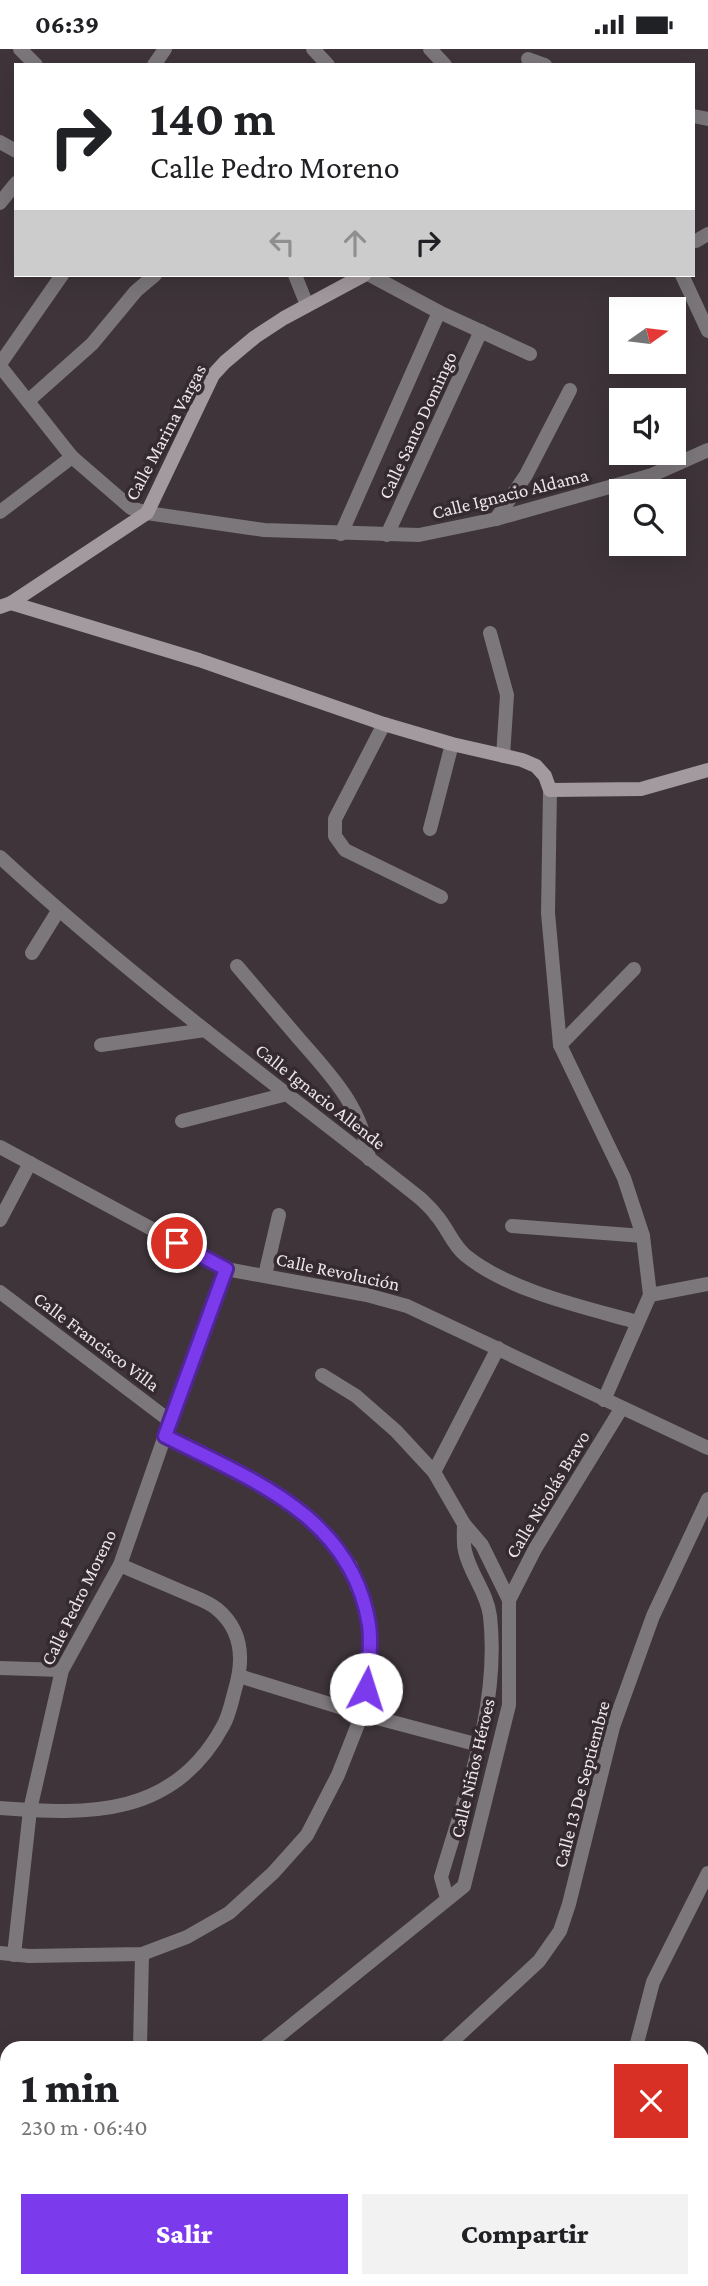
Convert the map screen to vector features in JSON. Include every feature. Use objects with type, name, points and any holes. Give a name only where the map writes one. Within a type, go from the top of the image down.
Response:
[{"type":"street","points":[[20,49],[34,63]]},
{"type":"street","points":[[313,49],[326,63]]},
{"type":"street","points":[[430,49],[443,63]]},
{"type":"street","points":[[528,59],[539,63]]},
{"type":"street","points":[[0,203],[14,186]]},
{"type":"street","points":[[61,277],[0,365],[72,457],[131,508],[147,513]]},
{"type":"street","points":[[28,401],[92,344],[136,291],[153,277]]},
{"type":"street","points":[[296,277],[307,305]]},
{"type":"street","name":"Calle Marina Vargas","points":[[6,605],[147,513],[213,375],[254,337],[360,277]]},
{"type":"street","points":[[374,277],[439,312],[530,354]]},
{"type":"street","points":[[683,277],[708,331]]},
{"type":"street","points":[[341,534],[439,312]]},
{"type":"street","name":"Calle Santo Domingo","points":[[387,535],[481,331]]},
{"type":"street","points":[[496,519],[526,475],[570,390]]},
{"type":"street","name":"Calle Ignacio Aldama","points":[[147,513],[264,530],[419,535],[496,519],[652,475],[708,450]]},
{"type":"street","points":[[0,512],[72,457]]},
{"type":"street","points":[[6,605],[199,660],[384,725],[452,744],[522,759],[545,776],[550,790],[548,913],[560,1045],[624,1178],[643,1236],[650,1295],[604,1400]]},
{"type":"street","points":[[490,633],[507,695],[503,756]]},
{"type":"street","points":[[384,725],[335,819],[335,836],[345,850],[441,897]]},
{"type":"street","points":[[430,829],[452,744]]},
{"type":"street","points":[[550,790],[641,789],[708,770]]},
{"type":"street","name":"Calle Ignacio Allende","points":[[0,857],[58,911],[421,1199],[465,1255],[544,1296],[637,1322]]},
{"type":"street","points":[[32,953],[58,911]]},
{"type":"street","points":[[237,966],[342,1088],[367,1139],[369,1159]]},
{"type":"street","points":[[560,1045],[635,969]]},
{"type":"street","points":[[101,1045],[205,1030]]},
{"type":"street","points":[[181,1121],[287,1094]]},
{"type":"street","name":"Calle Revolución","points":[[0,1147],[226,1269],[367,1294],[407,1306],[708,1448]]},
{"type":"street","points":[[0,1220],[30,1163]]},
{"type":"street","points":[[265,1275],[279,1215]]},
{"type":"street","points":[[512,1226],[643,1236]]},
{"type":"street","name":"Calle Pedro Moreno","points":[[7,1954],[30,1810],[62,1670],[120,1565],[226,1269]]},
{"type":"street","points":[[650,1295],[708,1284]]},
{"type":"street","name":"Calle Francisco Villa","points":[[0,1292],[170,1421]]},
{"type":"street","points":[[434,1472],[498,1348]]},
{"type":"street","name":"Calle Niños Héroes","points":[[272,2041],[464,1885],[509,1705],[509,1600],[482,1545],[464,1524],[434,1472],[396,1431],[356,1396],[322,1375]]},
{"type":"street","name":"Calle Nicolás Bravo","points":[[509,1600],[535,1549],[621,1409]]},
{"type":"street","points":[[7,1954],[142,1954],[187,1937],[229,1913],[273,1873],[307,1835],[338,1775],[362,1714],[369,1664],[369,1626],[351,1566],[312,1519],[269,1489],[165,1436]]},
{"type":"street","name":"Calle 13 De Septiembre","points":[[452,2041],[538,1961],[560,1931],[613,1727],[653,1616],[708,1499]]},
{"type":"street","name":"Calle Niños Héroes","points":[[447,1898],[441,1877],[480,1745],[489,1703],[490,1619],[484,1593],[465,1552],[464,1524]]},
{"type":"street","points":[[0,1808],[79,1811],[129,1804],[164,1791],[189,1772],[225,1724],[239,1676],[241,1646],[235,1631],[216,1608],[120,1565]]},
{"type":"street","points":[[0,1668],[62,1670]]},
{"type":"street","points":[[239,1676],[362,1714],[480,1745]]},
{"type":"street","points":[[638,2041],[653,1982],[708,1873]]},
{"type":"street","points":[[140,2041],[142,1954]]},
{"type":"route","points":[[177,1243],[226,1269],[165,1436],[269,1489],[312,1519],[333,1541],[351,1566],[369,1626],[366,1689]]}]
